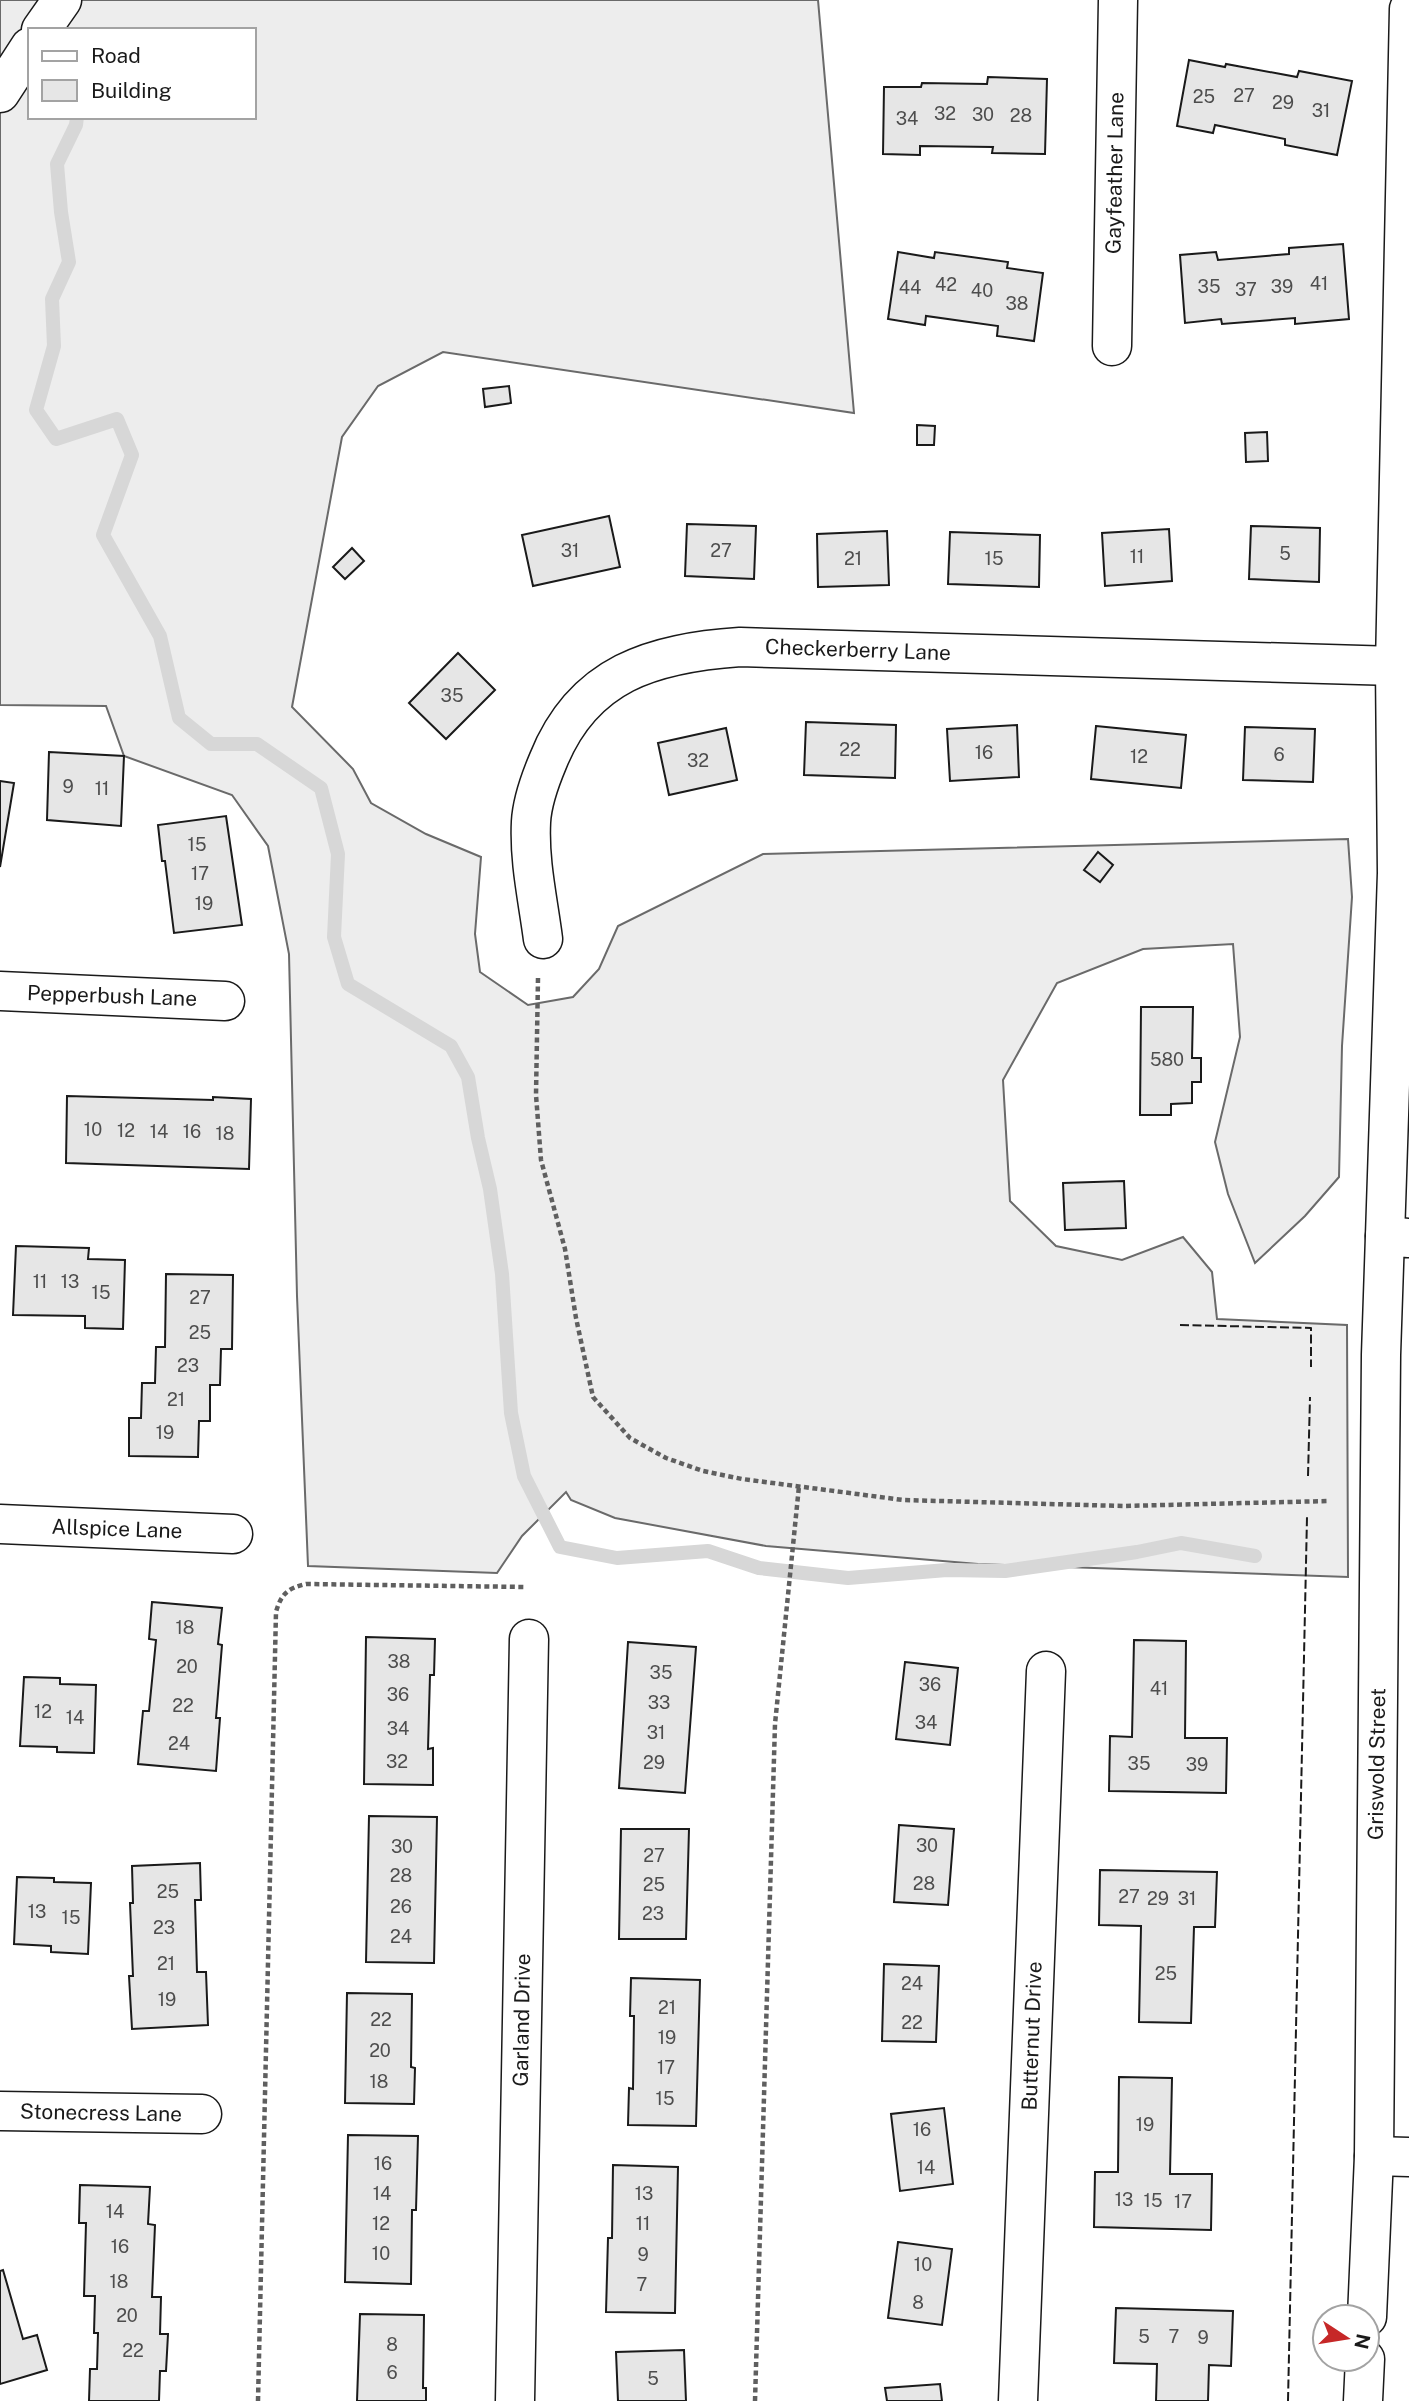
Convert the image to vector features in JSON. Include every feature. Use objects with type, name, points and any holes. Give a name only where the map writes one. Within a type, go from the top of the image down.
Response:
[{"type":"street","points":[[42,28],[62,0]]},
{"type":"street","name":"Gayfeather Lane","points":[[1112,346],[1118,0]]},
{"type":"street","name":"Griswold Street","points":[[1369,2303],[1391,2156],[1381,1368],[1397,1237],[1403,873],[1395,666],[1405,402],[1409,9]]},
{"type":"street","points":[[0,93],[28,50]]},
{"type":"street","name":"Checkerberry Lane","points":[[543,939],[532,863],[531,820],[540,781],[554,745],[575,713],[598,690],[629,670],[661,658],[700,650],[740,647],[1395,666]]},
{"type":"street","name":"Pepperbush Lane","points":[[0,991],[225,1001]]},
{"type":"street","name":"Allspice Lane","points":[[0,1524],[233,1534]]},
{"type":"street","name":"Garland Drive","points":[[515,2401],[529,1639]]},
{"type":"street","name":"Butternut Drive","points":[[1018,2401],[1045,1671]]},
{"type":"street","name":"Stonecress Lane","points":[[0,2111],[202,2114]]},
{"type":"street","points":[[1363,2401],[1364,2373]]},
{"type":"path","points":[[543,939],[537,992],[536,1095],[541,1160],[565,1248],[576,1318],[593,1396],[630,1438],[666,1458],[703,1471],[903,1500],[1123,1506],[1329,1501]]},
{"type":"path","points":[[755,2401],[775,1737],[799,1486]]},
{"type":"path","points":[[258,2401],[269,1859],[276,1612],[280,1598],[290,1588],[306,1584],[526,1587]]},
{"type":"shaded area","points":[[0,0],[818,0],[854,413],[443,352],[378,386],[342,437],[292,707],[353,769],[371,803],[426,834],[481,857],[475,934],[480,972],[528,1005],[573,997],[599,969],[618,926],[763,854],[1348,839],[1352,897],[1342,1046],[1339,1177],[1305,1216],[1255,1263],[1228,1194],[1215,1142],[1240,1037],[1233,944],[1143,949],[1057,983],[1003,1080],[1010,1201],[1056,1246],[1122,1260],[1183,1237],[1212,1272],[1217,1319],[1347,1325],[1348,1577],[978,1564],[766,1546],[615,1518],[571,1500],[566,1492],[522,1536],[497,1573],[308,1566],[297,1296],[289,954],[268,846],[232,795],[124,756],[106,706],[0,705]]},
{"type":"building","points":[[1189,60],[1297,77],[1299,71],[1352,81],[1337,155],[1285,145],[1285,139],[1215,125],[1213,133],[1177,126]]},
{"type":"building","points":[[988,77],[1047,79],[1045,154],[992,153],[993,147],[920,146],[920,155],[883,154],[884,87],[921,87],[922,83],[987,84]]},
{"type":"building","points":[[1343,244],[1349,319],[1295,324],[1295,318],[1222,324],[1221,319],[1185,323],[1180,255],[1216,252],[1218,260],[1289,254],[1289,248]]},
{"type":"building","points":[[898,252],[934,258],[935,252],[1008,262],[1007,268],[1043,273],[1034,341],[997,336],[998,326],[926,316],[925,325],[888,319]]},
{"type":"building","points":[[509,386],[511,403],[485,407],[483,389]]},
{"type":"building","points":[[917,425],[935,426],[934,445],[917,445]]},
{"type":"building","points":[[1267,432],[1268,461],[1246,462],[1245,433]]},
{"type":"building","points":[[609,516],[620,567],[533,586],[522,535]]},
{"type":"building","points":[[687,524],[756,526],[754,579],[685,576]]},
{"type":"building","points":[[1251,526],[1320,528],[1319,582],[1249,579]]},
{"type":"building","points":[[1169,529],[1172,581],[1105,586],[1102,533]]},
{"type":"building","points":[[887,531],[889,585],[818,587],[817,534]]},
{"type":"building","points":[[950,532],[1040,535],[1039,587],[948,584]]},
{"type":"building","points":[[352,548],[364,561],[345,579],[333,567]]},
{"type":"building","points":[[458,653],[495,690],[446,739],[409,703]]},
{"type":"building","points":[[806,722],[896,725],[895,778],[804,775]]},
{"type":"building","points":[[1017,725],[1019,777],[950,781],[947,729]]},
{"type":"building","points":[[1096,726],[1186,735],[1181,788],[1091,779]]},
{"type":"building","points":[[1245,727],[1315,729],[1313,782],[1243,780]]},
{"type":"building","points":[[726,728],[737,780],[669,795],[658,743]]},
{"type":"building","points":[[49,752],[124,756],[121,826],[47,820]]},
{"type":"building","points":[[0,781],[14,783],[0,867]]},
{"type":"building","points":[[226,816],[242,925],[174,933],[158,825]]},
{"type":"building","points":[[1098,852],[1113,865],[1100,882],[1084,870]]},
{"type":"building","points":[[1141,1007],[1193,1007],[1192,1058],[1201,1058],[1201,1082],[1192,1082],[1192,1103],[1171,1104],[1171,1115],[1140,1115]]},
{"type":"building","points":[[67,1096],[251,1099],[249,1169],[66,1163]]},
{"type":"building","points":[[1124,1181],[1126,1228],[1065,1230],[1063,1183]]},
{"type":"building","points":[[16,1246],[89,1248],[88,1259],[125,1260],[123,1329],[85,1328],[85,1316],[13,1315]]},
{"type":"building","points":[[166,1274],[233,1275],[232,1349],[221,1349],[220,1385],[210,1385],[210,1421],[199,1421],[198,1457],[129,1456],[129,1418],[141,1418],[142,1383],[155,1383],[156,1347],[165,1347]]},
{"type":"building","points":[[152,1602],[222,1608],[218,1644],[222,1645],[216,1718],[220,1718],[216,1771],[138,1764],[143,1711],[149,1711],[156,1640],[149,1639]]},
{"type":"building","points":[[366,1637],[435,1639],[434,1675],[430,1675],[428,1749],[433,1748],[433,1785],[364,1784]]},
{"type":"building","points":[[1134,1640],[1186,1641],[1185,1738],[1227,1738],[1226,1793],[1109,1791],[1110,1736],[1132,1737]]},
{"type":"building","points":[[628,1642],[696,1647],[685,1793],[619,1788]]},
{"type":"building","points":[[905,1662],[958,1668],[950,1745],[896,1739]]},
{"type":"building","points":[[24,1677],[60,1678],[60,1684],[96,1685],[94,1753],[57,1752],[57,1747],[20,1746]]},
{"type":"building","points":[[369,1816],[437,1817],[434,1963],[366,1962]]},
{"type":"building","points":[[899,1825],[954,1829],[948,1905],[894,1902]]},
{"type":"building","points":[[621,1829],[689,1829],[686,1939],[619,1939]]},
{"type":"building","points":[[200,1863],[201,1900],[195,1900],[197,1972],[206,1972],[208,2025],[132,2029],[129,1976],[133,1976],[130,1903],[133,1903],[132,1866]]},
{"type":"building","points":[[1100,1870],[1217,1872],[1215,1927],[1194,1927],[1191,2023],[1139,2022],[1141,1926],[1099,1925]]},
{"type":"building","points":[[17,1877],[91,1883],[88,1954],[51,1952],[51,1946],[14,1944]]},
{"type":"building","points":[[884,1964],[939,1966],[936,2042],[882,2041]]},
{"type":"building","points":[[631,1978],[700,1980],[696,2126],[628,2125],[629,2088],[633,2089],[634,2016],[630,2016]]},
{"type":"building","points":[[347,1993],[412,1994],[411,2067],[415,2068],[414,2104],[345,2103]]},
{"type":"building","points":[[1119,2077],[1172,2078],[1170,2174],[1212,2174],[1211,2230],[1094,2227],[1095,2172],[1118,2172]]},
{"type":"building","points":[[944,2108],[953,2184],[900,2191],[891,2114]]},
{"type":"building","points":[[348,2135],[418,2136],[416,2210],[412,2210],[411,2284],[345,2282]]},
{"type":"building","points":[[613,2165],[678,2167],[675,2313],[606,2312],[608,2238],[612,2238]]},
{"type":"building","points":[[80,2185],[150,2187],[148,2224],[155,2225],[152,2297],[161,2297],[160,2334],[168,2334],[166,2371],[160,2371],[159,2401],[89,2401],[90,2369],[97,2369],[98,2333],[94,2333],[95,2296],[84,2296],[86,2223],[79,2223]]},
{"type":"building","points":[[898,2242],[952,2249],[942,2325],[888,2318]]},
{"type":"building","points":[[3,2270],[23,2339],[37,2335],[47,2370],[0,2384],[0,2271]]},
{"type":"building","points":[[1116,2308],[1233,2311],[1231,2366],[1209,2365],[1208,2401],[1156,2401],[1157,2364],[1114,2363]]},
{"type":"building","points":[[360,2314],[424,2315],[423,2388],[426,2388],[426,2401],[357,2401]]},
{"type":"building","points":[[684,2350],[686,2401],[618,2401],[616,2352]]},
{"type":"building","points":[[940,2384],[942,2401],[887,2401],[885,2388]]},
{"type":"waterway","points":[[77,119],[57,164],[69,262],[52,299],[54,346],[36,410],[56,439],[117,419],[132,455],[103,535],[160,636],[179,718],[211,744],[257,744],[321,788],[338,854],[334,937],[348,984],[451,1046],[468,1077],[490,1189],[502,1274],[511,1413],[524,1476],[560,1547],[617,1558],[708,1551],[759,1568],[848,1578],[947,1570],[1005,1571],[1181,1543],[1255,1556]]},
{"type":"fence","points":[[1180,1325],[1311,1328],[1311,1367]]},
{"type":"fence","points":[[1308,1476],[1310,1397]]},
{"type":"fence","points":[[1288,2401],[1307,1517]]}]
